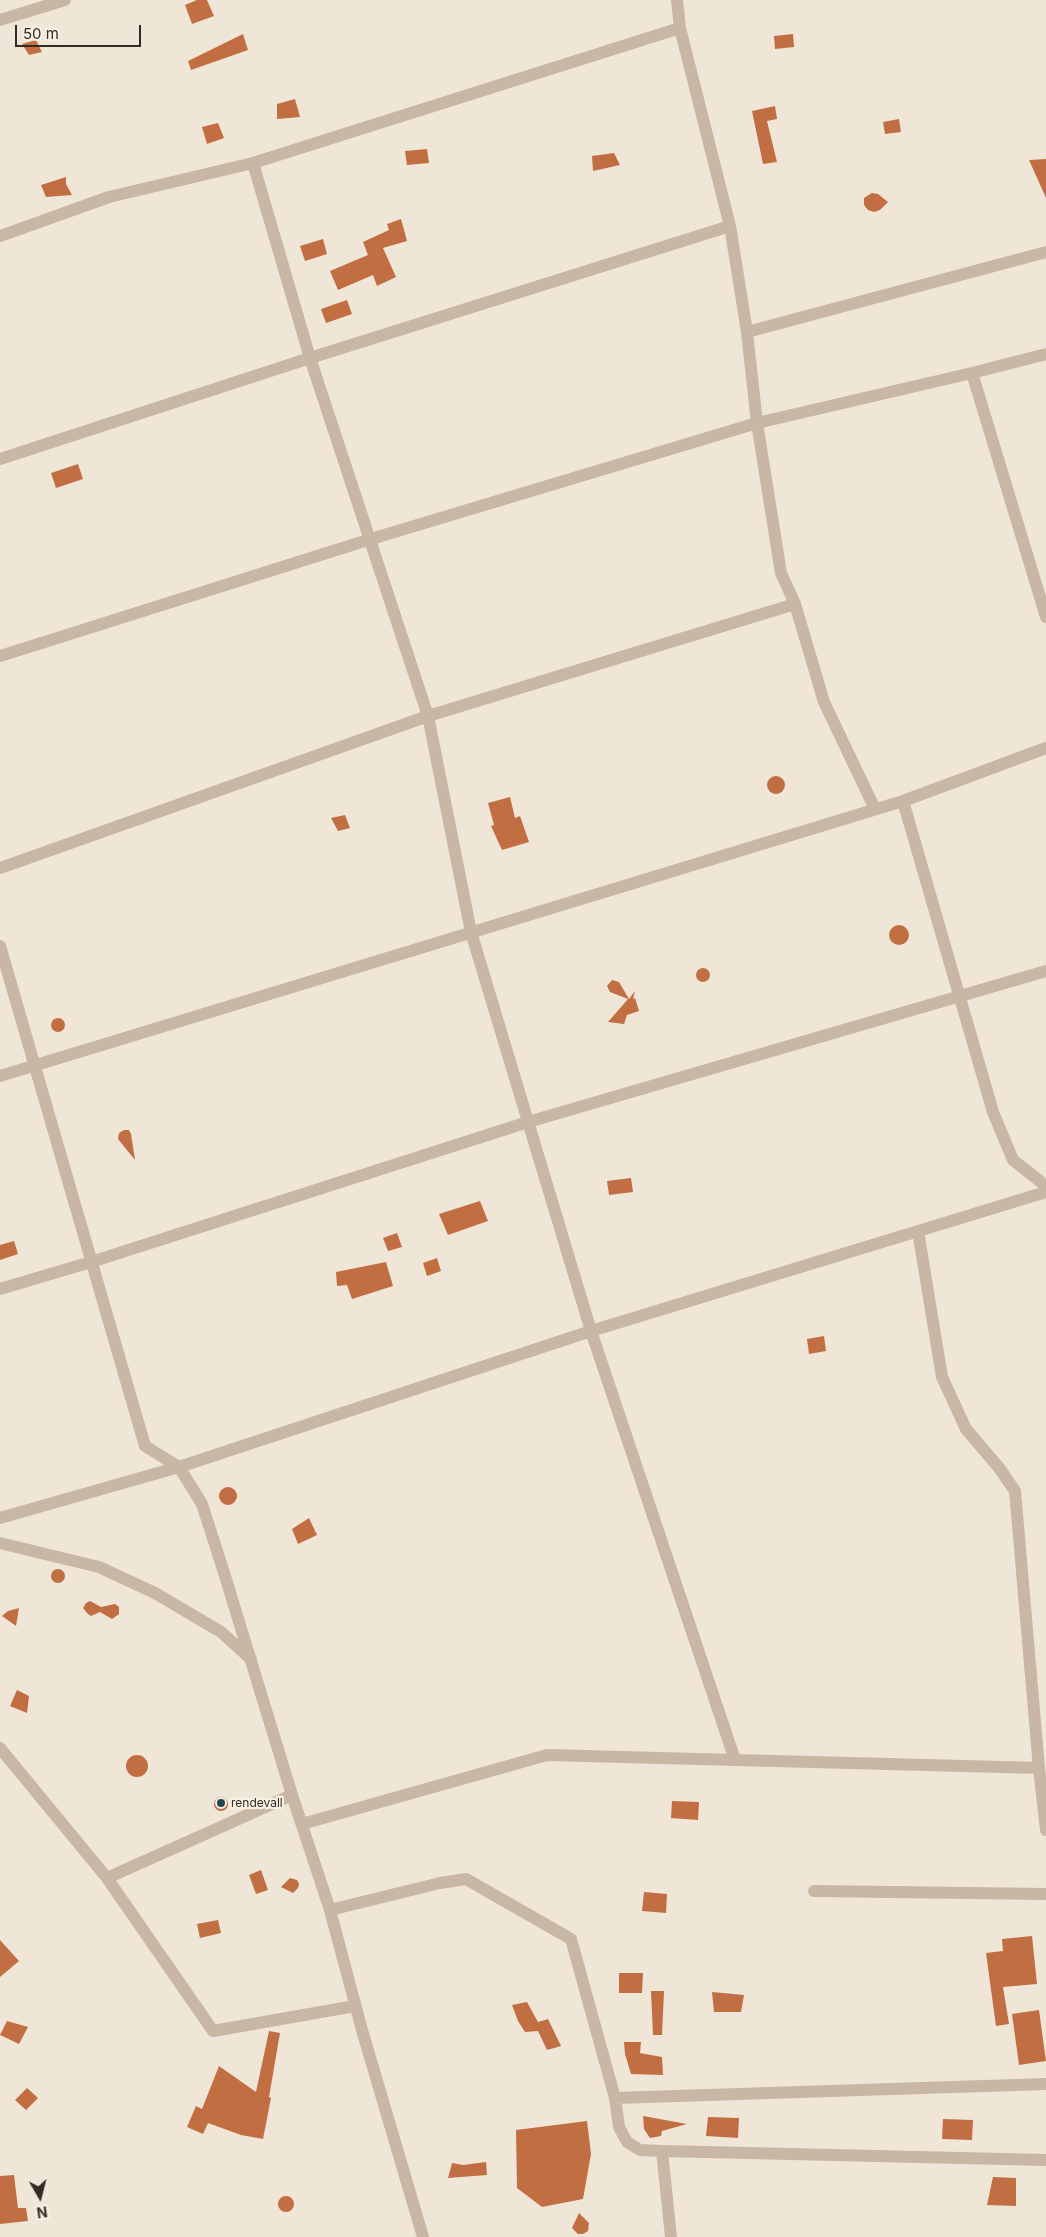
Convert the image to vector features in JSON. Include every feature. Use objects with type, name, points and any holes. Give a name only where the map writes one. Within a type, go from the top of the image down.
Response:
[{"type":"street","points":[[0,20],[65,0]]},
{"type":"street","points":[[677,0],[680,28],[730,226],[747,332],[757,423],[781,573],[795,604],[824,702],[876,809]]},
{"type":"street","points":[[0,236],[109,197],[253,163],[680,28]]},
{"type":"street","points":[[253,163],[310,358],[428,716],[471,932],[528,1122],[591,1331],[734,1760]]},
{"type":"street","points":[[0,459],[310,358],[730,226]]},
{"type":"street","points":[[747,332],[1046,252]]},
{"type":"street","points":[[0,656],[370,538],[757,423],[1046,354]]},
{"type":"street","points":[[972,373],[1046,617]]},
{"type":"street","points":[[0,868],[428,716],[795,604]]},
{"type":"street","points":[[0,1076],[902,802],[1046,748]]},
{"type":"street","points":[[902,802],[961,996],[993,1112],[1013,1160],[1046,1186]]},
{"type":"street","points":[[0,946],[145,1446],[179,1466],[202,1504],[292,1795],[330,1910],[355,2006],[423,2237]]},
{"type":"street","points":[[0,1289],[91,1262],[528,1122],[1046,971]]},
{"type":"street","points":[[0,1518],[179,1466],[591,1331],[1046,1192]]},
{"type":"street","points":[[918,1231],[942,1377],[966,1429],[1016,1491],[1046,1830]]},
{"type":"street","points":[[0,1543],[99,1567],[155,1593],[221,1632],[251,1659]]},
{"type":"street","points":[[0,1748],[107,1878],[213,2031],[355,2006]]},
{"type":"street","points":[[302,1824],[547,1755],[1040,1768]]},
{"type":"street","points":[[107,1878],[292,1795]]},
{"type":"street","points":[[330,1910],[440,1883],[466,1880],[571,1939],[615,2098],[619,2127],[627,2142],[640,2150],[1046,2160]]},
{"type":"street","points":[[814,1891],[1046,1894]]},
{"type":"street","points":[[615,2098],[1046,2084]]},
{"type":"street","points":[[662,2151],[671,2237]]},
{"type":"building","points":[[197,0],[207,0],[214,16],[192,24],[185,5]]},
{"type":"building","points":[[243,34],[248,50],[191,70],[188,61]]},
{"type":"building","points":[[793,34],[794,47],[775,49],[774,36]]},
{"type":"building","points":[[36,40],[42,52],[29,55],[22,44]]},
{"type":"building","points":[[295,99],[300,117],[277,119],[277,104]]},
{"type":"building","points":[[775,106],[777,119],[767,121],[777,162],[763,164],[752,111]]},
{"type":"building","points":[[899,119],[901,132],[885,134],[883,122]]},
{"type":"building","points":[[218,123],[224,138],[207,144],[202,127]]},
{"type":"building","points":[[427,149],[429,163],[407,165],[405,151]]},
{"type":"building","points":[[614,153],[620,165],[593,171],[592,156]]},
{"type":"building","points":[[1046,159],[1046,198],[1029,160]]},
{"type":"building","points":[[66,177],[66,184],[72,195],[46,197],[41,185]]},
{"type":"building","points":[[872,193],[878,194],[888,202],[880,210],[874,212],[868,210],[864,205],[864,198]]},
{"type":"building","points":[[401,219],[407,241],[383,248],[396,277],[377,286],[373,275],[338,290],[330,271],[368,255],[363,242],[389,230],[387,224]]},
{"type":"building","points":[[323,239],[327,254],[305,261],[300,246]]},
{"type":"building","points":[[347,300],[352,314],[326,323],[321,309]]},
{"type":"building","points":[[78,464],[83,479],[56,488],[51,473]]},
{"type":"building","points":[[776,776],[782,779],[785,785],[782,791],[776,794],[770,791],[767,785],[770,779]]},
{"type":"building","points":[[510,797],[515,818],[520,816],[529,842],[502,850],[491,826],[494,825],[488,803]]},
{"type":"building","points":[[345,815],[350,828],[338,831],[331,818]]},
{"type":"building","points":[[899,925],[906,928],[909,935],[906,942],[899,945],[892,942],[889,935],[892,928]]},
{"type":"building","points":[[700,968],[706,968],[710,975],[706,982],[700,982],[696,978],[696,972]]},
{"type":"building","points":[[612,980],[619,982],[629,999],[635,991],[633,999],[635,998],[639,1011],[627,1015],[624,1024],[608,1022],[628,999],[610,992],[607,986]]},
{"type":"building","points":[[58,1018],[63,1020],[65,1025],[63,1030],[58,1032],[53,1030],[51,1025],[53,1020]]},
{"type":"building","points":[[129,1130],[131,1134],[135,1160],[118,1139],[119,1133]]},
{"type":"building","points":[[631,1178],[633,1192],[609,1195],[607,1181]]},
{"type":"building","points":[[480,1201],[488,1221],[448,1235],[439,1214]]},
{"type":"building","points":[[397,1233],[402,1247],[388,1251],[383,1238]]},
{"type":"building","points":[[14,1241],[18,1254],[0,1260],[0,1245]]},
{"type":"building","points":[[437,1258],[441,1271],[427,1276],[423,1263]]},
{"type":"building","points":[[386,1262],[393,1286],[352,1299],[347,1285],[337,1286],[336,1272]]},
{"type":"building","points":[[824,1336],[826,1351],[809,1354],[807,1339]]},
{"type":"building","points":[[228,1487],[234,1490],[237,1496],[234,1502],[228,1505],[222,1502],[219,1496],[222,1490]]},
{"type":"building","points":[[309,1518],[317,1535],[298,1544],[292,1529]]},
{"type":"building","points":[[58,1569],[63,1571],[65,1576],[63,1581],[58,1583],[53,1581],[51,1576],[53,1571]]},
{"type":"building","points":[[90,1601],[101,1607],[115,1604],[119,1607],[119,1614],[112,1619],[100,1612],[91,1616],[83,1608]]},
{"type":"building","points":[[19,1608],[16,1626],[2,1616],[8,1611]]},
{"type":"building","points":[[17,1690],[29,1696],[27,1713],[10,1706]]},
{"type":"building","points":[[137,1755],[145,1758],[148,1766],[145,1774],[137,1777],[129,1774],[126,1766],[129,1758]]},
{"type":"building","name":"rendevall","points":[[218,1797],[224,1797],[228,1804],[224,1811],[218,1811],[214,1807],[214,1801]]},
{"type":"building","points":[[672,1801],[699,1802],[698,1820],[671,1818]]},
{"type":"building","points":[[261,1870],[268,1890],[256,1894],[249,1875]]},
{"type":"building","points":[[290,1878],[297,1880],[299,1884],[293,1893],[281,1887]]},
{"type":"building","points":[[644,1892],[667,1894],[666,1913],[642,1911]]},
{"type":"building","points":[[218,1920],[221,1933],[200,1938],[197,1924]]},
{"type":"building","points":[[1032,1936],[1037,1984],[1003,1987],[1009,2024],[996,2026],[986,1953],[1003,1951],[1002,1939]]},
{"type":"building","points":[[0,1940],[19,1961],[0,1977]]},
{"type":"building","points":[[619,1973],[643,1973],[642,1993],[619,1993]]},
{"type":"building","points":[[651,1991],[664,1991],[662,2035],[653,2035]]},
{"type":"building","points":[[712,1992],[744,1995],[741,2012],[714,2012]]},
{"type":"building","points":[[527,2002],[538,2022],[548,2019],[561,2046],[547,2050],[538,2031],[525,2032],[518,2021],[512,2005]]},
{"type":"building","points":[[1039,2010],[1046,2061],[1019,2065],[1012,2014]]},
{"type":"building","points":[[7,2021],[28,2027],[19,2044],[0,2035]]},
{"type":"building","points":[[269,2031],[280,2033],[263,2139],[241,2135],[208,2123],[203,2134],[187,2127],[196,2106],[202,2109],[219,2066],[256,2092]]},
{"type":"building","points":[[624,2042],[641,2042],[640,2053],[662,2057],[663,2075],[631,2074],[625,2054]]},
{"type":"building","points":[[27,2088],[38,2098],[26,2110],[15,2100]]},
{"type":"building","points":[[643,2116],[687,2124],[662,2131],[661,2136],[650,2138],[644,2129]]},
{"type":"building","points":[[708,2117],[739,2118],[738,2138],[706,2136]]},
{"type":"building","points":[[943,2119],[973,2120],[972,2140],[942,2139]]},
{"type":"building","points":[[587,2121],[591,2154],[583,2199],[542,2207],[517,2188],[516,2130]]},
{"type":"building","points":[[486,2162],[487,2175],[448,2178],[452,2163],[463,2165]]},
{"type":"building","points":[[14,2175],[18,2208],[26,2208],[28,2221],[0,2224],[0,2176]]},
{"type":"building","points":[[993,2177],[1016,2178],[1016,2206],[987,2205]]},
{"type":"building","points":[[286,2196],[292,2198],[294,2204],[292,2210],[286,2212],[280,2210],[278,2204],[280,2198]]},
{"type":"building","points":[[579,2213],[589,2223],[588,2231],[583,2234],[578,2234],[572,2228]]},
{"type":"place","name":"rendevall","points":[[221,1803]]}]
